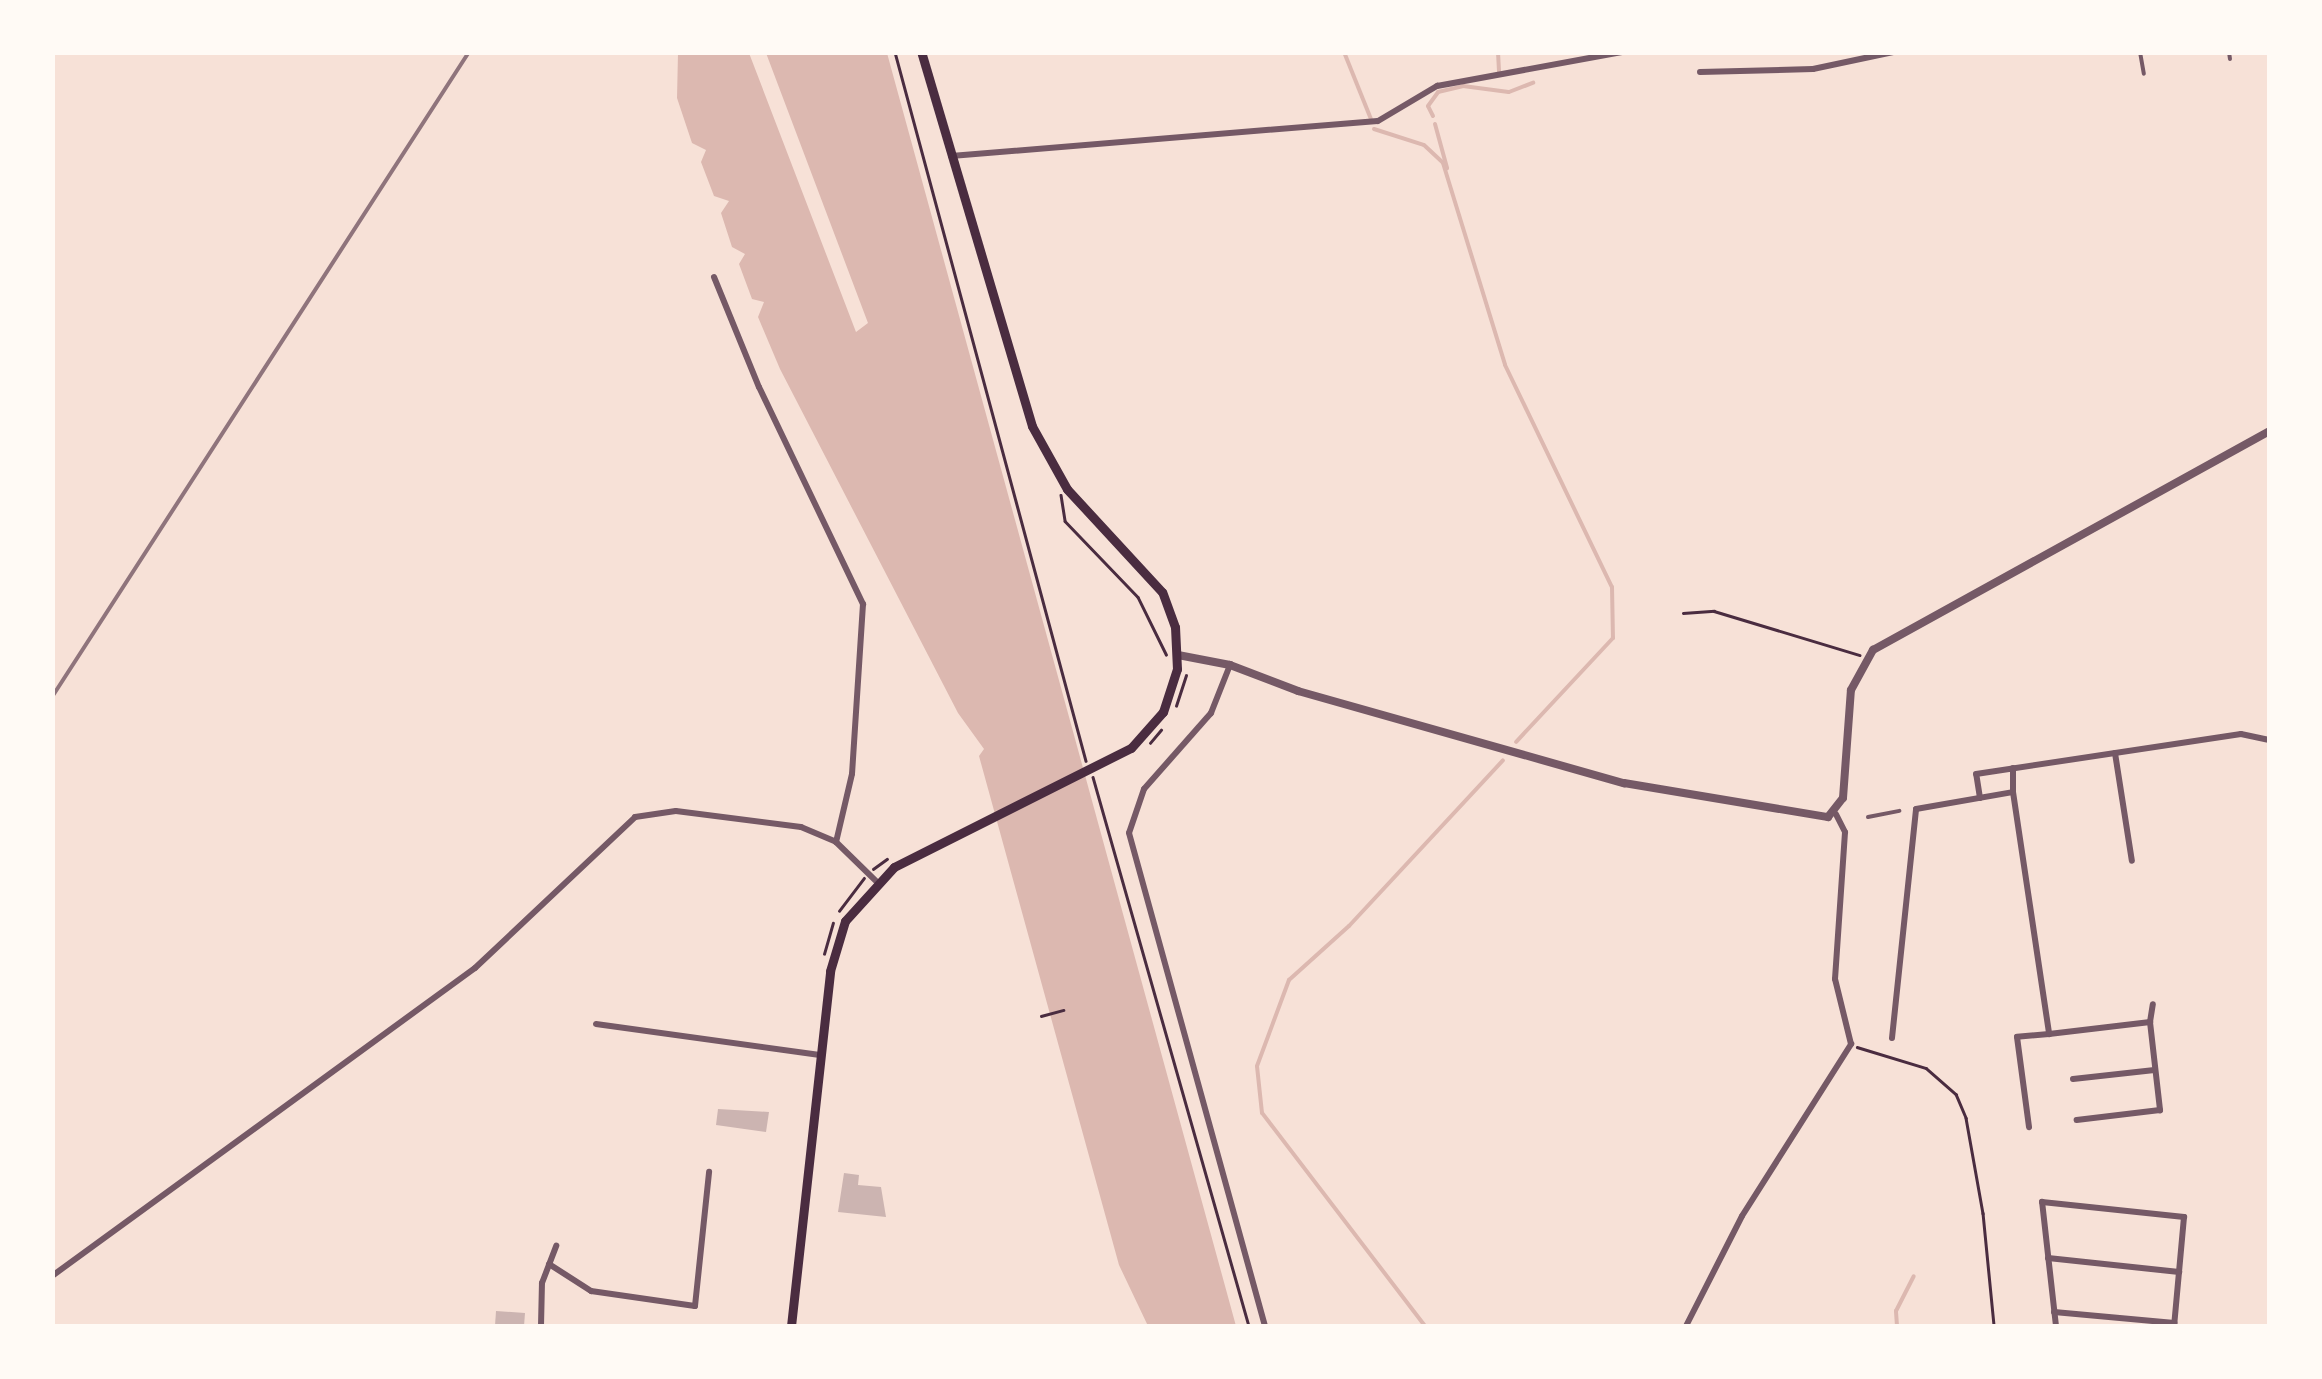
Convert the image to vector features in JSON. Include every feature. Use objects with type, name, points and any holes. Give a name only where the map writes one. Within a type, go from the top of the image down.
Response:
[{"type":"main road","points":[[791,1326],[835,947],[856,902],[876,881],[1131,748],[1157,722],[1172,693],[1178,655],[1162,592],[1067,490],[1032,426],[921,52]]},
{"type":"street","points":[[950,156],[1378,121],[1437,86],[1622,52]]},
{"type":"street","points":[[1700,72],[1814,69],[1893,52]]},
{"type":"street","points":[[714,277],[759,387],[863,604],[852,774],[836,842]]},
{"type":"street","points":[[1836,814],[1843,798],[1851,690],[1873,650],[2270,431]]},
{"type":"street","points":[[1178,655],[1230,665],[1298,692],[1624,783],[1818,816],[1836,814]]},
{"type":"street","points":[[1230,665],[1211,712],[1144,789],[1129,833],[1265,1326]]},
{"type":"street","points":[[1980,798],[1976,774],[2242,734],[2270,740]]},
{"type":"street","points":[[2115,753],[2132,861]]},
{"type":"street","points":[[2013,768],[2013,792],[2049,1034]]},
{"type":"street","points":[[1892,1038],[1916,810],[2013,792]]},
{"type":"street","points":[[52,1276],[475,968],[635,818],[692,812],[800,827],[836,842],[876,881]]},
{"type":"street","points":[[1686,1326],[1742,1216],[1851,1044],[1834,980],[1845,832],[1836,814]]},
{"type":"street","points":[[2077,1120],[2160,1110],[2150,1022],[2153,1004]]},
{"type":"street","points":[[2029,1128],[2018,1037],[2150,1022]]},
{"type":"street","points":[[596,1024],[820,1056]]},
{"type":"street","points":[[2073,1080],[2154,1070]]},
{"type":"street","points":[[549,1264],[602,1294],[695,1306],[710,1172]]},
{"type":"street","points":[[2054,1312],[2174,1325],[2184,1217],[2042,1202],[2054,1312],[2056,1326]]},
{"type":"street","points":[[541,1326],[539,1299],[556,1246]]},
{"type":"street","points":[[2048,1258],[2179,1272]]},
{"type":"lane","points":[[2140,52],[2144,74]]},
{"type":"lane","points":[[1868,817],[1898,812]]},
{"type":"path","points":[[895,52],[1084,756],[1249,1326]]},
{"type":"path","points":[[1061,493],[1065,521],[1138,598],[1168,667]]},
{"type":"path","points":[[1684,613],[1731,614],[1859,654]]},
{"type":"path","points":[[1040,1016],[1062,1010]]},
{"type":"path","points":[[1851,1044],[1926,1068],[1956,1094],[1966,1118],[1982,1213],[1994,1326]]},
{"type":"shaded area","points":[[678,53],[749,53],[856,332],[868,323],[766,53],[887,53],[1236,1326],[1148,1326],[1119,1265],[979,756],[984,749],[958,713],[780,369],[758,317],[764,302],[752,299],[739,264],[745,254],[732,247],[721,213],[729,201],[714,196],[701,162],[706,150],[692,143],[677,98]]},
{"type":"building","points":[[718,1109],[769,1112],[766,1132],[716,1125]]},
{"type":"building","points":[[844,1173],[859,1175],[858,1185],[881,1187],[886,1217],[838,1212]]},
{"type":"building","points":[[496,1311],[525,1313],[524,1326],[495,1326]]},
{"type":"waterway","points":[[1344,52],[1371,119]]},
{"type":"waterway","points":[[1498,52],[1499,73]]},
{"type":"waterway","points":[[1433,116],[1428,106],[1438,92],[1463,86],[1509,92],[1533,83]]},
{"type":"waterway","points":[[1435,124],[1447,168]]},
{"type":"waterway","points":[[1374,129],[1424,145],[1443,163],[1505,365],[1612,587],[1613,638],[1516,742]]},
{"type":"waterway","points":[[1425,1326],[1262,1113],[1257,1066],[1289,980],[1349,926],[1503,760]]},
{"type":"waterway","points":[[1897,1326],[1896,1311],[1914,1276]]},
{"type":"railway","points":[[52,697],[469,52]]}]
